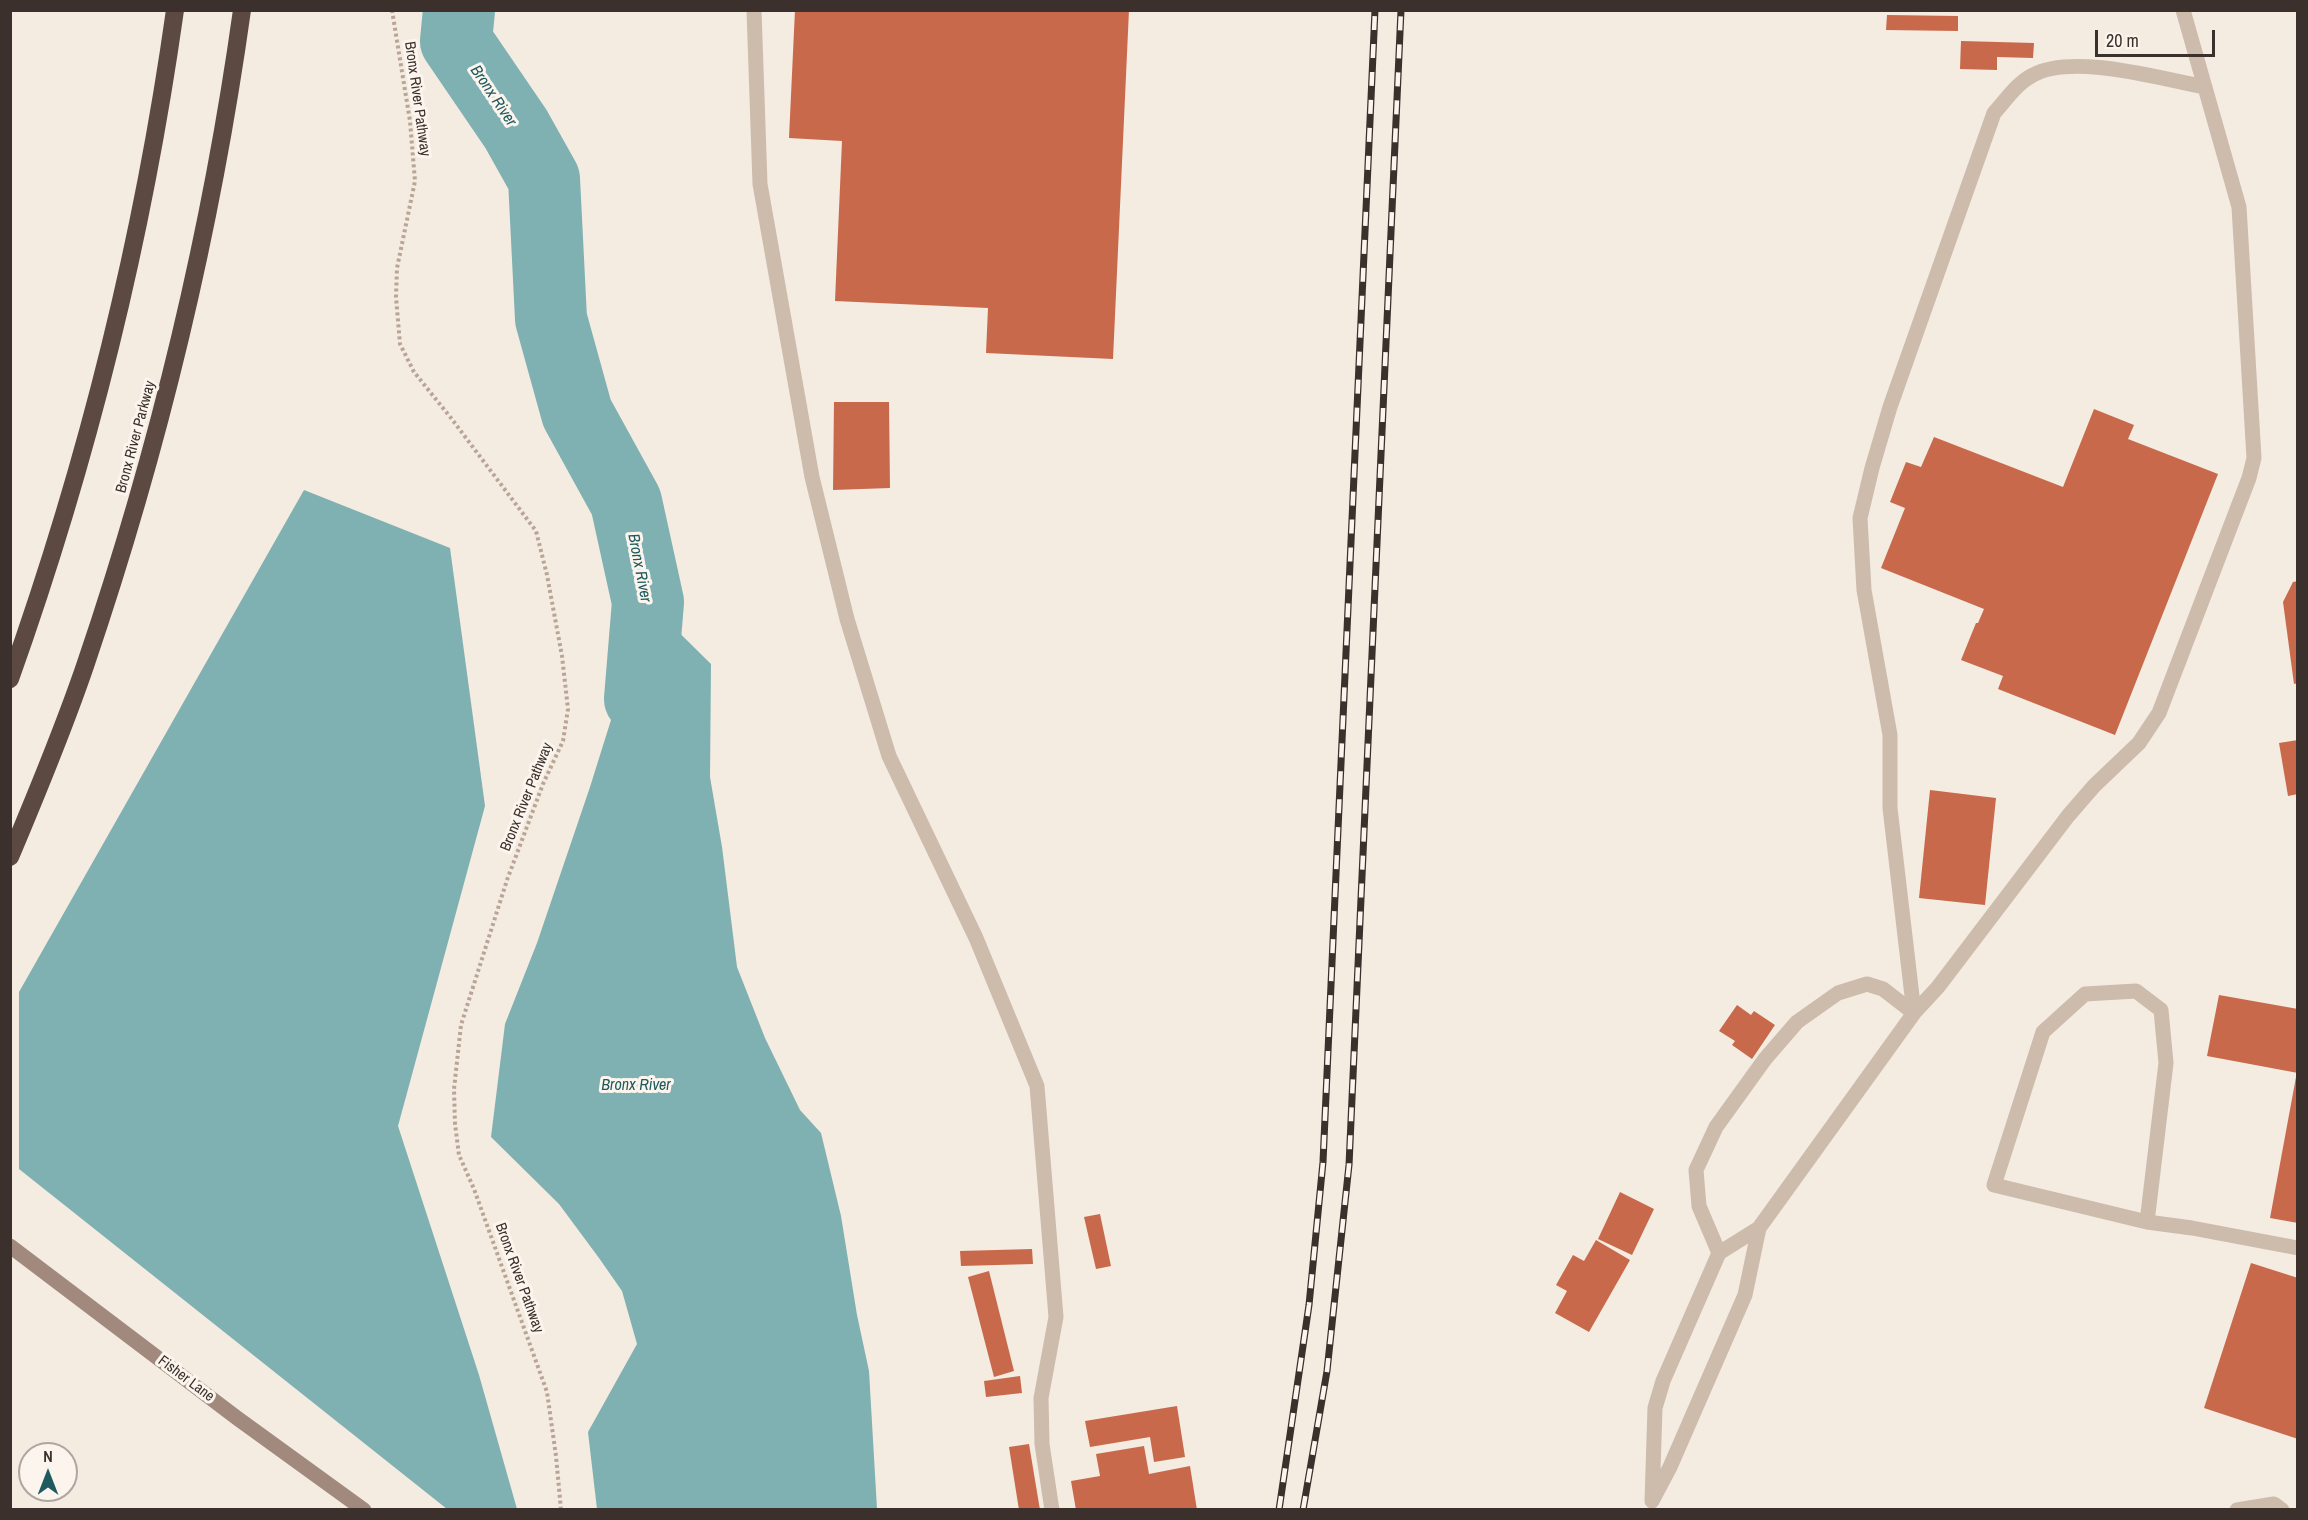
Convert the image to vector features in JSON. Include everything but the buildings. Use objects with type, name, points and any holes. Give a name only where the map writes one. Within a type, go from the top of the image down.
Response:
[{"type":"highway","points":[[10,679],[55,545],[107,354],[144,191],[175,10]]},
{"type":"highway","name":"Bronx River Parkway","points":[[10,857],[61,733],[85,665],[148,465],[201,240],[242,10]]},
{"type":"street","name":"Fisher Lane","points":[[10,1245],[256,1432],[364,1509]]},
{"type":"lane","points":[[754,10],[760,184],[812,477],[847,620],[889,756],[976,938],[1037,1086],[1056,1317],[1041,1398],[1042,1444],[1052,1509]]},
{"type":"lane","points":[[1650,1505],[1655,1408],[1663,1381],[1719,1253],[1759,1228],[1914,1013],[1938,987],[2068,816],[2094,786],[2139,743],[2159,713],[2249,478],[2254,458],[2239,207],[2183,10]]},
{"type":"lane","points":[[1914,1013],[1890,808],[1890,735],[1863,590],[1860,518],[1890,407],[1994,113],[2022,82],[2035,73],[2067,67],[2095,66],[2205,87]]},
{"type":"lane","points":[[1719,1253],[1699,1206],[1696,1170],[1716,1127],[1765,1059],[1797,1022],[1838,993],[1867,984],[1883,989],[1914,1013]]},
{"type":"lane","points":[[2146,1222],[2166,1063],[2161,1010],[2136,991],[2085,994],[2043,1032],[1994,1185],[2146,1222],[2192,1228],[2298,1248]]},
{"type":"lane","points":[[1650,1505],[1670,1467],[1745,1295],[1759,1228]]},
{"type":"lane","points":[[2238,1509],[2274,1504],[2282,1509]]},
{"type":"path","name":"Bronx River Pathway","points":[[392,10],[410,121],[415,181],[397,268],[396,297],[400,344],[414,372],[452,418],[536,531],[558,633],[568,709],[563,741],[543,784],[507,880],[460,1025],[454,1089],[459,1155],[474,1189],[547,1392],[561,1509]]},
{"type":"water","points":[[304,490],[450,548],[485,806],[398,1126],[479,1375],[517,1509],[447,1509],[19,1169],[19,992]]},
{"type":"water","name":"Bronx River","points":[[648,602],[711,664],[710,777],[722,847],[737,967],[765,1038],[800,1110],[821,1133],[841,1216],[857,1315],[869,1371],[877,1509],[597,1509],[588,1432],[637,1344],[622,1291],[559,1204],[491,1137],[505,1024],[537,943],[590,787]]},
{"type":"waterway","name":"Bronx River","points":[[459,10],[456,41],[516,129],[544,179],[551,319],[577,413],[626,502],[648,602],[640,699]]},
{"type":"railway","points":[[1279,1510],[1309,1305],[1323,1162],[1375,10]]},
{"type":"railway","points":[[1303,1510],[1327,1371],[1349,1165],[1401,10]]}]
